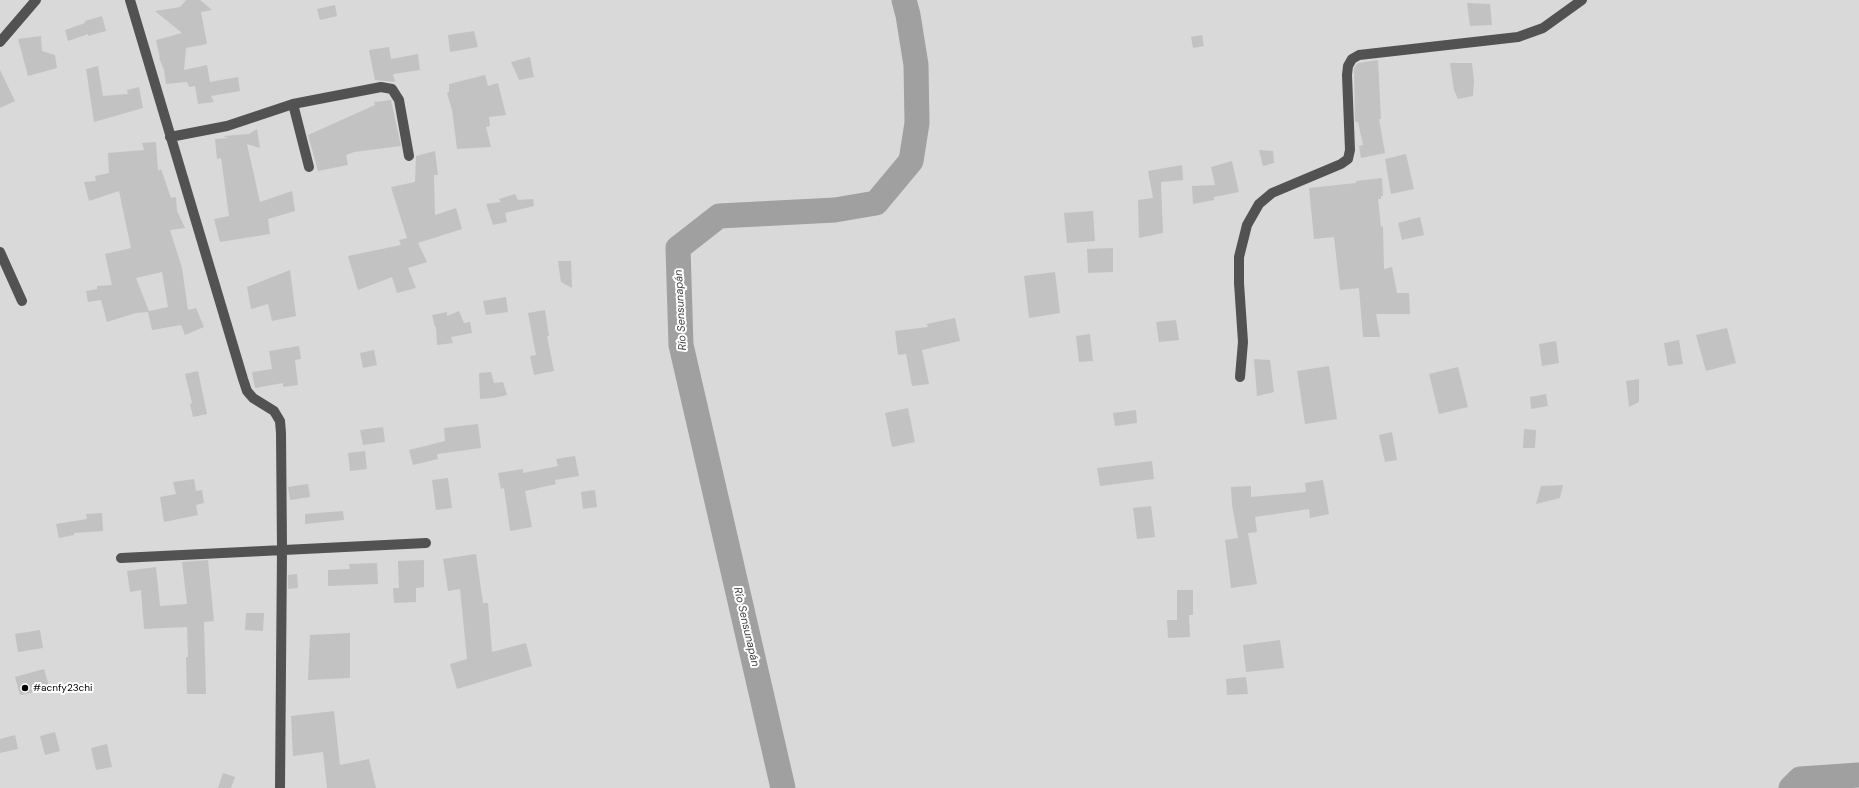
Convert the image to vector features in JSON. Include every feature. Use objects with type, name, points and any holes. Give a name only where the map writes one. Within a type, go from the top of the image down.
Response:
[{"type":"street","points":[[0,42],[36,0]]},
{"type":"street","points":[[130,0],[247,391],[253,398],[274,411],[280,421],[282,549],[280,788]]},
{"type":"street","points":[[1240,377],[1243,342],[1239,283],[1239,257],[1247,225],[1259,204],[1272,194],[1341,164],[1348,159],[1350,150],[1347,75],[1348,66],[1352,59],[1359,55],[1518,37],[1543,28],[1582,0]]},
{"type":"street","points":[[170,137],[227,126],[293,104],[381,88],[392,89],[399,100],[409,156]]},
{"type":"street","points":[[293,104],[309,167]]},
{"type":"street","points":[[0,252],[22,301]]},
{"type":"street","points":[[121,558],[426,543]]},
{"type":"shaded area","points":[[0,0],[1859,0],[1859,788],[0,788]]},
{"type":"building","points":[[186,0],[200,0],[212,10],[201,12],[207,44],[186,48],[184,70],[207,65],[210,82],[238,77],[240,91],[211,96],[214,102],[198,104],[195,86],[189,87],[187,82],[166,84],[156,40],[182,33],[155,11],[180,7]]},
{"type":"building","points":[[1467,3],[1490,4],[1492,25],[1470,26]]},
{"type":"building","points":[[335,5],[337,16],[320,20],[317,9]]},
{"type":"building","points":[[102,16],[106,31],[88,36],[88,34],[68,41],[65,30],[85,23],[85,21]]},
{"type":"building","points":[[474,31],[478,47],[450,52],[448,35]]},
{"type":"building","points":[[1202,35],[1204,46],[1193,48],[1191,37]]},
{"type":"building","points":[[41,36],[42,51],[55,55],[57,68],[28,76],[18,39]]},
{"type":"building","points":[[389,47],[391,59],[418,54],[420,70],[393,74],[395,82],[375,80],[369,50]]},
{"type":"building","points":[[530,57],[534,77],[519,80],[511,62]]},
{"type":"building","points":[[1378,60],[1381,119],[1379,119],[1385,153],[1361,158],[1359,146],[1363,145],[1358,122],[1355,122],[1354,68],[1358,63]]},
{"type":"building","points":[[1450,63],[1472,63],[1474,81],[1473,96],[1458,99],[1454,90]]},
{"type":"building","points":[[98,66],[103,96],[128,94],[127,90],[139,87],[143,108],[94,122],[86,69]]},
{"type":"building","points":[[0,70],[15,101],[0,108]]},
{"type":"building","points":[[485,75],[488,86],[498,83],[506,115],[489,117],[490,126],[486,127],[491,147],[457,149],[452,110],[447,93],[449,92],[449,84]]},
{"type":"building","points":[[391,100],[401,146],[354,152],[346,155],[348,165],[318,171],[308,135],[375,105],[374,102]]},
{"type":"building","points":[[257,129],[260,148],[247,144],[260,202],[292,191],[295,211],[268,219],[270,234],[220,242],[214,219],[229,216],[221,158],[217,159],[215,139],[228,138],[223,136],[249,134]]},
{"type":"building","points":[[156,142],[158,171],[161,169],[171,198],[176,197],[177,211],[185,228],[170,230],[182,268],[188,310],[196,308],[204,327],[185,335],[181,325],[152,330],[148,312],[136,313],[107,322],[101,300],[88,302],[86,291],[97,289],[97,286],[112,285],[105,254],[131,248],[119,191],[89,201],[84,182],[96,181],[95,176],[109,173],[108,153],[144,150],[142,143]],"holes":[[[162,272],[168,307],[149,311],[136,278]]]},
{"type":"building","points":[[1259,150],[1273,151],[1274,163],[1263,166]]},
{"type":"building","points":[[435,151],[438,175],[434,175],[435,215],[456,208],[462,229],[418,243],[427,262],[408,268],[416,288],[397,293],[392,277],[358,290],[348,256],[401,245],[399,240],[407,238],[391,187],[415,182],[416,156]]},
{"type":"building","points":[[1406,154],[1414,189],[1391,194],[1385,159]]},
{"type":"building","points":[[1232,161],[1239,192],[1214,197],[1214,200],[1193,204],[1192,186],[1215,185],[1211,167]]},
{"type":"building","points":[[1182,165],[1183,180],[1161,182],[1163,233],[1139,238],[1138,200],[1153,198],[1148,171]]},
{"type":"building","points":[[1382,178],[1383,196],[1381,196],[1381,199],[1378,199],[1381,227],[1383,226],[1384,269],[1392,267],[1397,293],[1409,293],[1410,314],[1376,314],[1380,337],[1363,337],[1359,288],[1340,290],[1334,237],[1314,239],[1309,188],[1356,183],[1356,181]]},
{"type":"building","points":[[515,194],[518,200],[533,199],[534,206],[505,213],[507,222],[493,225],[486,204],[501,202],[499,199]]},
{"type":"building","points":[[1093,211],[1095,241],[1067,243],[1064,213]]},
{"type":"building","points":[[1420,217],[1424,235],[1402,240],[1398,223]]},
{"type":"building","points":[[1113,248],[1113,272],[1088,273],[1087,249]]},
{"type":"building","points":[[558,261],[571,261],[572,288],[561,282]]},
{"type":"building","points":[[290,270],[296,316],[272,321],[268,304],[251,309],[247,287]]},
{"type":"building","points":[[1055,272],[1060,313],[1029,318],[1024,276]]},
{"type":"building","points":[[506,297],[508,312],[486,315],[483,301]]},
{"type":"building","points":[[545,310],[549,336],[547,336],[554,371],[534,375],[530,356],[536,355],[528,313]]},
{"type":"building","points":[[459,311],[464,323],[470,322],[472,333],[451,337],[453,343],[437,345],[436,327],[432,315],[447,312],[447,316]]},
{"type":"building","points":[[955,318],[960,341],[922,350],[929,384],[912,386],[906,354],[898,355],[895,331],[928,327],[927,324]]},
{"type":"building","points":[[1176,320],[1179,340],[1159,342],[1156,322]]},
{"type":"building","points":[[1727,328],[1736,363],[1706,371],[1696,335]]},
{"type":"building","points":[[1090,334],[1093,361],[1079,362],[1076,336]]},
{"type":"building","points":[[1679,340],[1683,364],[1668,366],[1664,343]]},
{"type":"building","points":[[1556,341],[1559,363],[1542,366],[1539,344]]},
{"type":"building","points":[[299,346],[301,359],[295,360],[298,385],[283,387],[283,383],[255,388],[252,372],[272,369],[269,351]]},
{"type":"building","points":[[374,350],[377,365],[363,368],[360,353]]},
{"type":"building","points":[[1254,359],[1270,360],[1274,392],[1257,396]]},
{"type":"building","points":[[1329,366],[1337,419],[1305,424],[1297,371]]},
{"type":"building","points":[[1458,367],[1468,407],[1439,414],[1429,374]]},
{"type":"building","points":[[198,371],[207,414],[193,417],[190,404],[192,403],[185,374]]},
{"type":"building","points":[[491,372],[494,383],[503,382],[507,395],[480,399],[479,373]]},
{"type":"building","points":[[1639,379],[1639,402],[1629,407],[1626,381]]},
{"type":"building","points":[[1546,394],[1548,406],[1531,409],[1530,397]]},
{"type":"building","points":[[908,408],[915,442],[892,447],[885,413]]},
{"type":"building","points":[[1136,410],[1137,423],[1115,426],[1113,413]]},
{"type":"building","points":[[478,424],[481,448],[437,454],[438,459],[413,465],[409,450],[445,441],[444,428]]},
{"type":"building","points":[[383,427],[385,442],[363,445],[360,430]]},
{"type":"building","points":[[1524,429],[1536,430],[1535,448],[1523,448]]},
{"type":"building","points":[[1392,432],[1397,460],[1385,462],[1379,435]]},
{"type":"building","points":[[365,451],[367,469],[350,471],[348,453]]},
{"type":"building","points":[[575,456],[579,476],[555,480],[556,484],[525,491],[532,527],[510,531],[504,488],[501,489],[498,473],[523,469],[523,473],[558,466],[556,459]]},
{"type":"building","points":[[1152,461],[1154,479],[1100,486],[1097,468]]},
{"type":"building","points":[[448,478],[452,508],[436,510],[432,480]]},
{"type":"building","points":[[194,479],[196,491],[202,490],[204,503],[196,505],[198,515],[164,522],[160,497],[176,494],[173,482]]},
{"type":"building","points":[[1323,480],[1329,514],[1310,518],[1309,509],[1255,517],[1257,532],[1248,533],[1257,584],[1231,588],[1225,540],[1238,538],[1232,505],[1231,487],[1251,486],[1251,497],[1306,492],[1305,483]]},
{"type":"building","points":[[308,484],[310,497],[290,500],[288,487]]},
{"type":"building","points":[[1563,485],[1560,498],[1536,504],[1541,486]]},
{"type":"building","points":[[595,490],[597,507],[583,509],[581,492]]},
{"type":"building","points":[[1151,506],[1155,537],[1137,539],[1133,508]]},
{"type":"building","points":[[343,511],[344,520],[305,524],[305,514]]},
{"type":"building","points":[[102,513],[103,531],[74,533],[74,535],[59,538],[56,524],[87,519],[86,514]]},
{"type":"building","points":[[476,554],[483,603],[488,603],[492,652],[526,643],[532,666],[457,689],[450,664],[467,659],[460,589],[448,591],[443,559]]},
{"type":"building","points":[[208,560],[214,621],[204,622],[206,694],[187,694],[187,627],[144,629],[141,590],[130,592],[127,571],[156,567],[160,606],[187,604],[182,562]]},
{"type":"building","points":[[424,560],[424,587],[416,588],[416,602],[394,603],[393,588],[399,588],[398,561]]},
{"type":"building","points":[[377,563],[378,584],[328,586],[328,570],[350,569],[349,564]]},
{"type":"building","points":[[297,574],[298,588],[288,589],[288,575]]},
{"type":"building","points":[[1177,590],[1193,590],[1193,615],[1189,615],[1190,637],[1168,638],[1167,620],[1177,620]]},
{"type":"building","points":[[246,613],[264,613],[263,631],[245,630]]},
{"type":"building","points":[[40,630],[43,648],[18,652],[15,634]]},
{"type":"building","points":[[350,633],[350,678],[308,680],[310,635]]},
{"type":"building","points":[[1280,640],[1284,668],[1246,672],[1243,645]]},
{"type":"building","points":[[44,669],[50,689],[20,695],[15,677]]},
{"type":"building","points":[[1246,677],[1248,694],[1227,695],[1226,679]]},
{"type":"building","points":[[334,711],[340,765],[369,759],[376,788],[327,788],[323,752],[293,756],[291,716]]},
{"type":"building","points":[[55,732],[60,751],[45,755],[40,736]]},
{"type":"building","points":[[15,735],[18,749],[0,753],[0,739]]},
{"type":"building","points":[[107,744],[112,767],[96,770],[91,748]]},
{"type":"building","points":[[223,773],[235,777],[231,788],[218,788]]},
{"type":"waterway","name":"Río Sensunapán","points":[[783,788],[681,345],[678,248],[719,216],[835,210],[876,203],[911,161],[917,123],[916,65],[908,15],[904,0]]},
{"type":"waterway","points":[[1791,788],[1800,779],[1859,775]]},
{"type":"place","name":"#acnfy23chi","points":[[25,688]]}]
